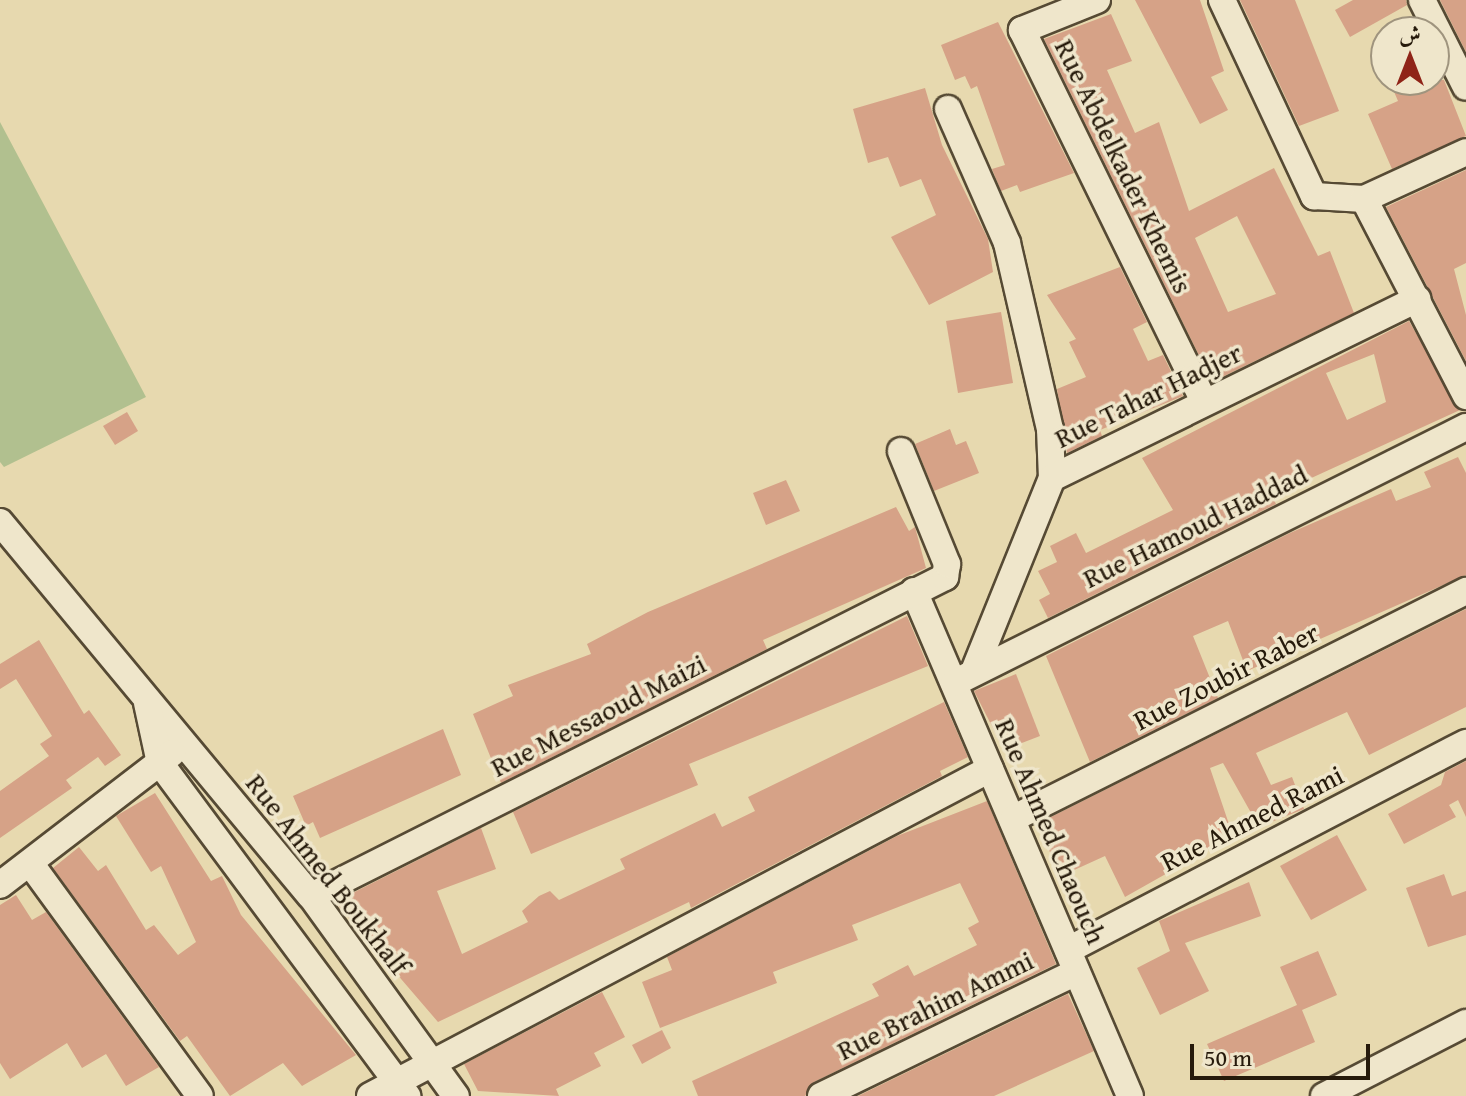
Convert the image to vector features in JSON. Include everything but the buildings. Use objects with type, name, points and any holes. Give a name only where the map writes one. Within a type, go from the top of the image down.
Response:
[{"type":"street","name":"Rue Abdelkader Khemis","points":[[1097,0],[1022,30],[1204,402]]},
{"type":"street","points":[[1222,0],[1314,196],[1364,199],[1466,152]]},
{"type":"street","points":[[1422,0],[1466,87]]},
{"type":"street","points":[[948,109],[1007,243],[1050,429],[1052,478]]},
{"type":"street","points":[[1364,199],[1466,396]]},
{"type":"street","name":"Rue Tahar Hadjer","points":[[964,677],[1052,478],[1418,299]]},
{"type":"street","name":"Rue Hamoud Haddad","points":[[964,677],[1466,427]]},
{"type":"street","name":"Rue Messaoud Maizi","points":[[311,896],[948,572],[901,451]]},
{"type":"street","name":"Rue Ahmed Boukhalf","points":[[0,522],[311,896],[456,1096]]},
{"type":"street","name":"Rue Ahmed Chaouch","points":[[914,591],[964,677],[990,769],[1014,818],[1130,1096]]},
{"type":"street","name":"Rue Zoubir Raber","points":[[1014,818],[1466,591]]},
{"type":"street","points":[[145,696],[160,763],[402,1089]]},
{"type":"street","points":[[0,885],[184,743]]},
{"type":"street","name":"Rue Ahmed Rami","points":[[1072,961],[1466,743]]},
{"type":"street","points":[[370,1096],[402,1089],[431,1062],[990,769]]},
{"type":"street","points":[[30,863],[200,1096]]},
{"type":"street","name":"Rue Brahim Ammi","points":[[821,1096],[1072,961]]},
{"type":"street","points":[[1324,1096],[1466,1023]]},
{"type":"green space","points":[[0,122],[146,397],[4,467],[0,462]]}]
